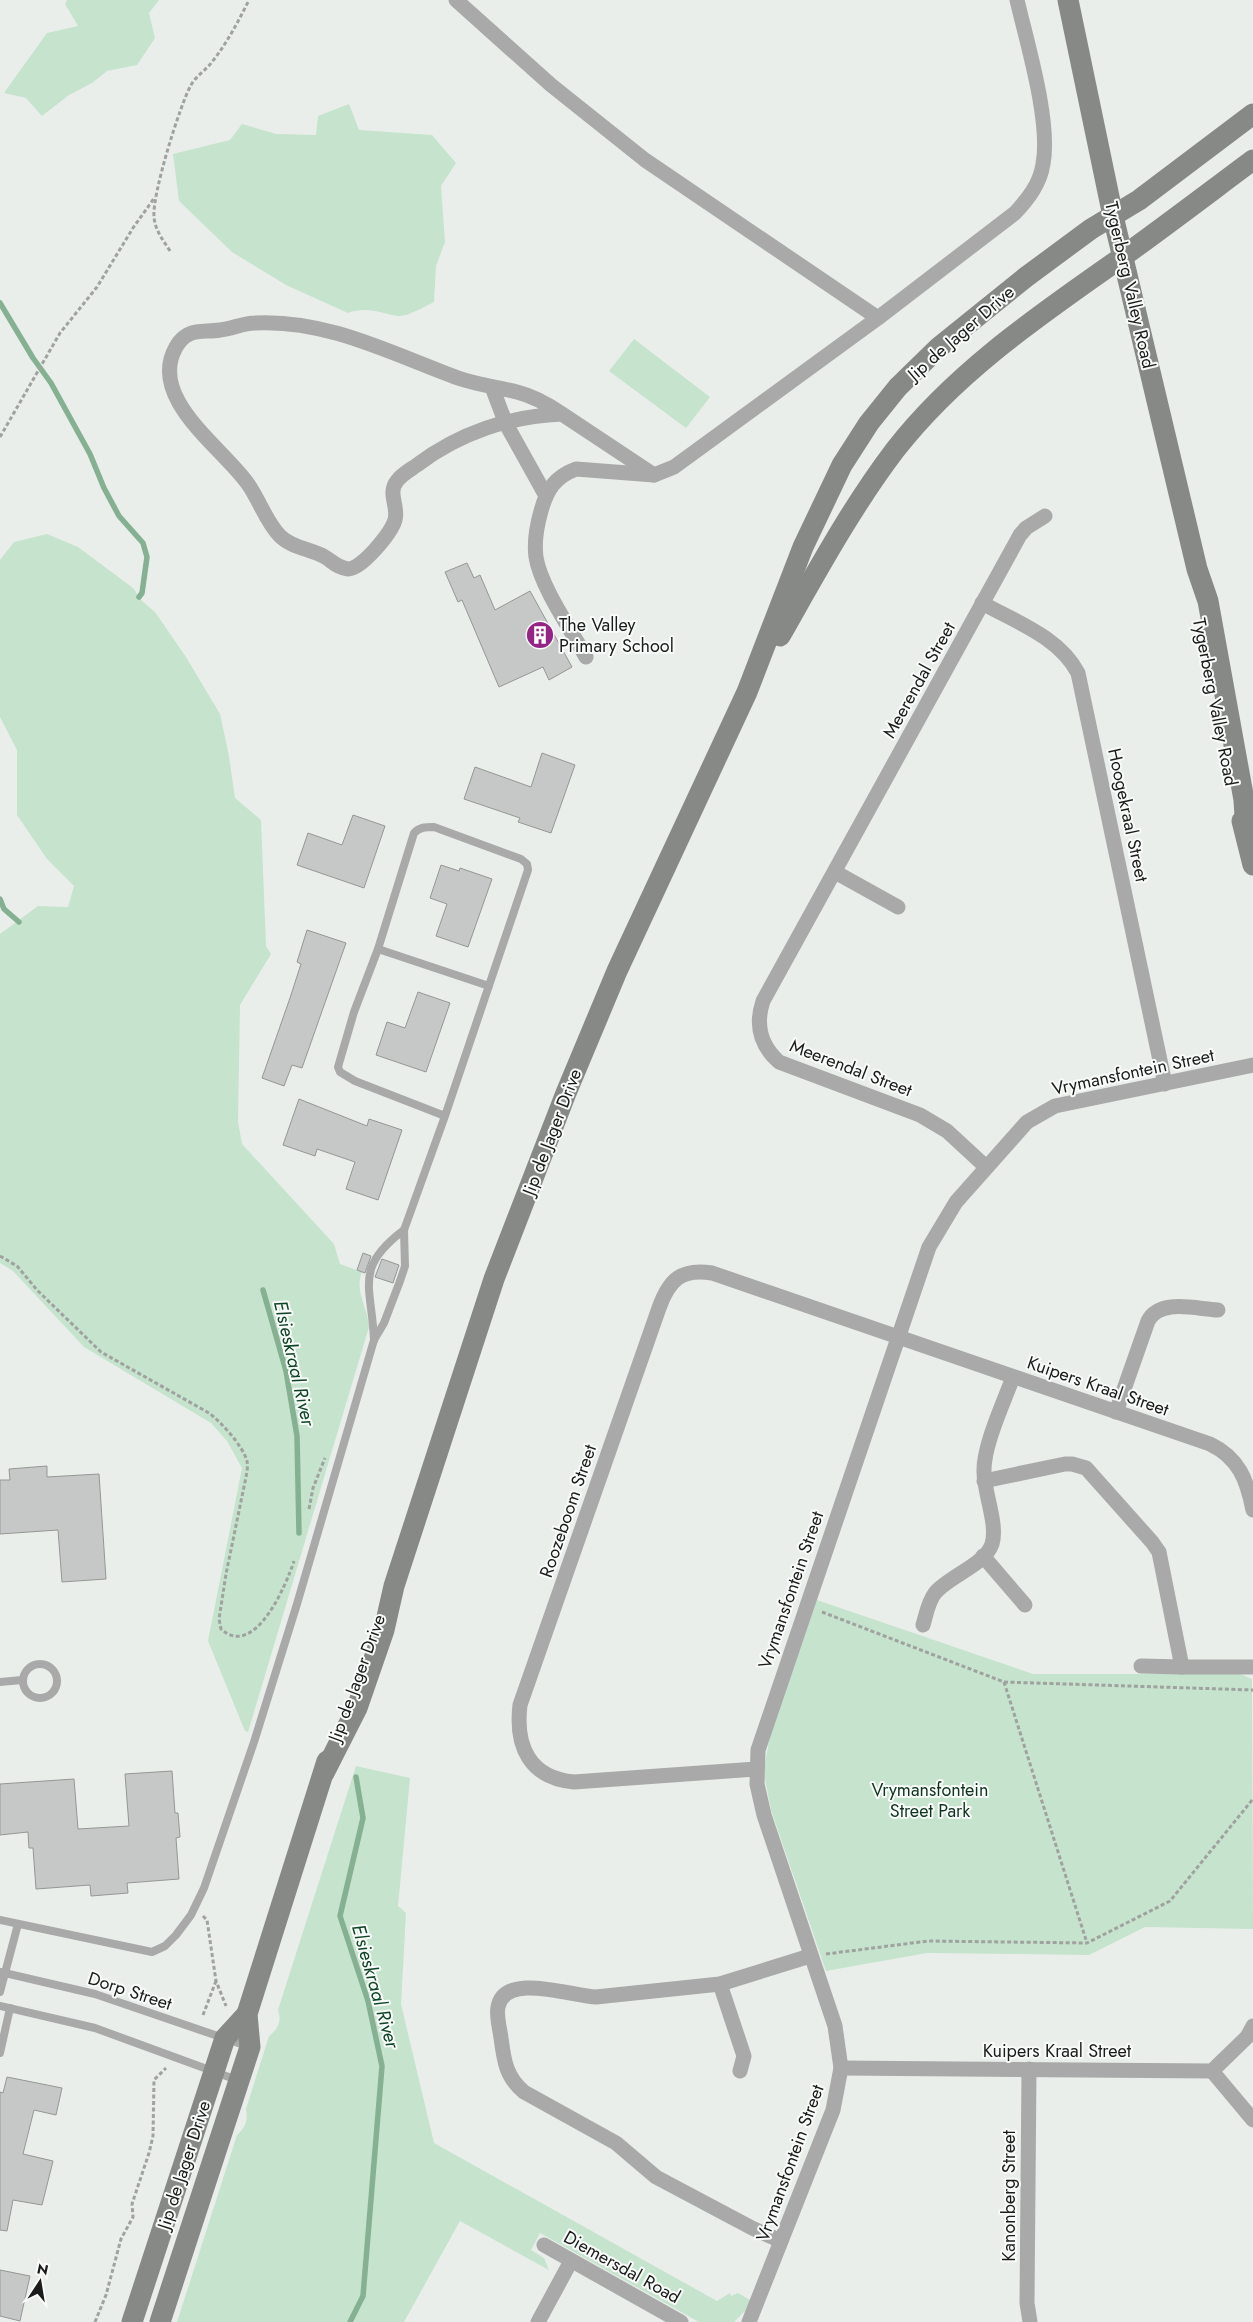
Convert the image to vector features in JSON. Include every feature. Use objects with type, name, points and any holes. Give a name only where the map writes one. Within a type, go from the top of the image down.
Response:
[{"type":"main road","name":"Tygerberg Valley Road","points":[[1068,0],[1113,216],[1197,569],[1196,601],[1219,738],[1234,799],[1246,833],[1253,865]]},
{"type":"main road","name":"Jip de Jager Drive","points":[[160,2322],[250,2046],[247,2014],[324,1773],[357,1708],[384,1630],[394,1586],[494,1279],[566,1093],[617,970],[747,692],[803,546],[842,465],[869,423],[898,387],[938,348],[1026,277],[1091,229],[1139,200],[1253,114]]},
{"type":"main road","name":"Jip de Jager Drive","points":[[747,692],[842,529],[896,449],[927,414],[976,367],[1100,271],[1124,256],[1253,160]]},
{"type":"main road","name":"Jip de Jager Drive","points":[[132,2322],[225,2038],[247,2014]]},
{"type":"street","points":[[456,0],[551,85],[645,160],[878,318]]},
{"type":"street","points":[[586,657],[541,576],[537,561],[538,522],[545,494],[553,482],[565,473],[576,469],[654,475],[674,467],[878,318],[1015,213],[1030,196],[1043,164],[1043,121],[1017,0]]},
{"type":"street","points":[[562,414],[533,416],[460,437],[443,446],[398,479],[393,488],[396,514],[391,529],[363,562],[357,567],[349,569],[286,542],[278,535],[249,486],[192,422],[176,396],[169,380],[168,370],[176,346],[190,333],[262,323],[316,328],[380,346],[457,377],[518,392],[562,414],[654,475]]},
{"type":"street","points":[[492,387],[506,424],[545,494]]},
{"type":"street","name":"Meerendal Street","points":[[986,1167],[947,1131],[920,1115],[902,1106],[788,1067],[771,1055],[765,1047],[759,1028],[763,1001],[982,603],[1026,528],[1045,516]]},
{"type":"street","name":"Hoogekraal Street","points":[[982,603],[1060,648],[1073,664],[1080,678],[1164,1084]]},
{"type":"street","points":[[835,872],[898,907]]},
{"type":"street","name":"Vrymansfontein Street","points":[[749,2322],[832,2110],[841,2068],[835,2026],[764,1815],[757,1784],[756,1769],[762,1732],[897,1337],[934,1236],[948,1213],[986,1167],[1027,1122],[1048,1109],[1253,1065]]},
{"type":"street","name":"Roozeboom Street","points":[[756,1769],[574,1782],[562,1781],[544,1774],[526,1756],[519,1737],[520,1706],[658,1308],[669,1284],[687,1273],[699,1270],[712,1273],[897,1337]]},
{"type":"street","points":[[1116,1412],[1148,1321],[1153,1314],[1166,1307],[1218,1310]]},
{"type":"street","name":"Kuipers Kraal Street","points":[[897,1337],[1210,1444],[1226,1454],[1244,1475],[1253,1510]]},
{"type":"street","points":[[923,1626],[930,1601],[936,1592],[983,1556],[991,1546],[993,1536],[984,1481],[986,1454],[1013,1377]]},
{"type":"street","points":[[984,1481],[1065,1464],[1078,1465],[1092,1473],[1152,1542],[1158,1552],[1182,1667]]},
{"type":"street","points":[[983,1556],[1025,1605]]},
{"type":"street","points":[[1141,1666],[1253,1667]]},
{"type":"street","points":[[781,2241],[752,2228],[656,2177],[616,2143],[524,2092],[514,2083],[504,2061],[497,2008],[501,1999],[510,1992],[521,1988],[551,1988],[578,1995],[596,1997],[720,1984],[810,1956]]},
{"type":"street","points":[[720,1984],[744,2056],[740,2071]]},
{"type":"street","points":[[1253,2026],[1247,2037],[1212,2071],[1253,2120]]},
{"type":"street","name":"Kuipers Kraal Street","points":[[841,2068],[1212,2071]]},
{"type":"street","name":"Kanonberg Street","points":[[1029,2069],[1027,2303],[1030,2322]]},
{"type":"street","name":"Diemersdal Road","points":[[544,2245],[681,2322]]},
{"type":"street","points":[[538,2322],[571,2261]]},
{"type":"lane","points":[[0,1920],[152,1952],[166,1946],[190,1916],[204,1888],[254,1742],[314,1549],[374,1340],[384,1323],[405,1266],[404,1230],[445,1116],[488,986],[525,883],[527,864],[521,859],[434,827],[419,828],[414,833],[378,949],[354,1012],[338,1067],[340,1072],[356,1081],[445,1116]]},
{"type":"lane","points":[[378,949],[488,986]]},
{"type":"lane","points":[[374,1340],[373,1316],[368,1294],[369,1277],[376,1257],[384,1244],[404,1230]]},
{"type":"lane","points":[[41,1664],[54,1671],[58,1681],[54,1691],[46,1698],[35,1698],[25,1691],[22,1680],[23,1675],[30,1666],[41,1664]]},
{"type":"lane","points":[[0,1682],[22,1680]]},
{"type":"lane","points":[[0,1992],[3,1972],[18,1924]]},
{"type":"lane","name":"Dorp Street","points":[[3,1972],[95,1994],[250,2046]]},
{"type":"lane","points":[[0,2006],[95,2028],[239,2080]]},
{"type":"lane","points":[[0,2053],[10,2008]]},
{"type":"path","points":[[170,251],[155,226],[156,197],[190,87],[211,64],[234,32],[249,0]]},
{"type":"path","points":[[0,437],[60,333],[97,287],[133,228],[156,197]]},
{"type":"path","points":[[0,1256],[17,1266],[37,1290],[96,1348],[209,1413],[222,1424],[244,1454],[247,1462],[246,1477],[226,1574],[219,1619],[221,1629],[231,1636],[243,1635],[265,1618],[278,1600],[296,1557]]},
{"type":"path","points":[[308,1514],[313,1488],[327,1453]]},
{"type":"path","points":[[806,1605],[1004,1682],[1253,1690]]},
{"type":"path","points":[[1004,1682],[1087,1943]]},
{"type":"path","points":[[810,1956],[928,1940],[1087,1943],[1170,1901],[1253,1799]]},
{"type":"path","points":[[202,1915],[207,1920],[216,1981],[226,2006]]},
{"type":"path","points":[[203,2015],[216,1981]]},
{"type":"path","points":[[95,2322],[106,2295],[121,2239],[133,2217],[132,2204],[153,2136],[154,2080],[166,2068]]},
{"type":"green space","points":[[67,0],[159,0],[149,13],[155,38],[137,65],[107,71],[92,83],[69,95],[42,116],[26,98],[4,93],[47,33],[78,26],[65,4]]},
{"type":"green space","points":[[349,104],[359,130],[432,135],[456,163],[441,186],[445,242],[436,266],[434,302],[407,315],[398,316],[367,310],[348,313],[286,285],[232,252],[179,201],[173,154],[230,140],[242,124],[276,134],[316,135],[318,116]]},
{"type":"green space","points":[[634,339],[710,397],[686,428],[609,371]]},
{"type":"green space","points":[[47,534],[78,547],[133,588],[142,601],[155,612],[186,657],[220,714],[235,798],[261,820],[266,946],[271,954],[240,1005],[238,1122],[242,1144],[334,1244],[340,1264],[362,1272],[360,1293],[369,1327],[248,1732],[245,1731],[208,1641],[242,1468],[227,1441],[211,1423],[84,1347],[13,1271],[0,1263],[0,934],[38,906],[68,907],[74,886],[47,859],[17,815],[17,750],[0,717],[0,560],[14,542]]},
{"type":"green space","name":"Vrymansfontein Street Park","points":[[817,1600],[1033,1674],[1240,1674],[1252,1679],[1253,1929],[1145,1927],[1089,1955],[927,1953],[826,1971],[771,1810],[765,1779],[765,1764],[770,1735]]},
{"type":"green space","points":[[356,1766],[410,1778],[398,1906],[406,1913],[401,2004],[434,2143],[717,2301],[730,2293],[731,2296],[738,2293],[750,2300],[746,2310],[734,2322],[699,2322],[540,2233],[531,2250],[544,2258],[549,2270],[460,2221],[404,2322],[177,2322],[237,2135],[246,2123],[246,2109],[269,2036],[275,2031],[280,2018],[278,2010]]},
{"type":"building","points":[[467,563],[474,578],[480,575],[495,610],[530,591],[572,667],[549,680],[543,667],[499,687],[462,600],[458,602],[445,572]]},
{"type":"building","points":[[542,753],[575,765],[551,833],[518,822],[520,818],[464,799],[475,767],[531,787]]},
{"type":"building","points":[[353,815],[385,826],[364,888],[297,865],[308,833],[342,845]]},
{"type":"building","points":[[441,865],[459,871],[460,868],[492,879],[468,947],[436,936],[447,904],[430,898]]},
{"type":"building","points":[[307,930],[346,943],[302,1068],[292,1065],[284,1086],[262,1078],[301,964],[297,962]]},
{"type":"building","points":[[418,992],[450,1003],[426,1072],[376,1055],[387,1022],[405,1028]]},
{"type":"building","points":[[299,1099],[367,1126],[369,1119],[402,1130],[378,1200],[346,1189],[355,1162],[317,1149],[315,1156],[283,1145]]},
{"type":"building","points":[[363,1253],[371,1256],[365,1273],[357,1270]]},
{"type":"building","points":[[382,1259],[399,1265],[393,1283],[375,1277]]},
{"type":"building","points":[[47,1466],[47,1477],[99,1474],[106,1579],[62,1582],[58,1530],[0,1534],[0,1480],[10,1480],[9,1469]]},
{"type":"building","points":[[172,1771],[175,1813],[178,1813],[180,1837],[176,1838],[179,1879],[127,1883],[128,1893],[91,1896],[90,1885],[36,1889],[33,1848],[29,1848],[28,1832],[0,1835],[0,1784],[74,1779],[78,1829],[129,1826],[125,1774]]},
{"type":"building","points":[[7,2077],[62,2088],[56,2115],[34,2110],[23,2154],[53,2161],[42,2205],[13,2200],[7,2231],[0,2230],[0,2092],[3,2093]]},
{"type":"building","points":[[0,2270],[30,2276],[20,2321],[0,2316]]},
{"type":"waterway","points":[[0,303],[33,358],[51,383],[90,454],[104,488],[119,516],[143,543],[147,557],[142,593],[139,597]]},
{"type":"waterway","name":"Elsieskraal River","points":[[0,899],[4,909],[19,922]]},
{"type":"waterway","name":"Elsieskraal River","points":[[263,1290],[286,1371],[297,1436],[299,1533]]},
{"type":"waterway","name":"Elsieskraal River","points":[[350,2322],[363,2296],[382,2066],[368,2001],[340,1916],[363,1818],[356,1777]]},
{"type":"place","name":"The Valley Primary School","points":[[540,635]]}]
